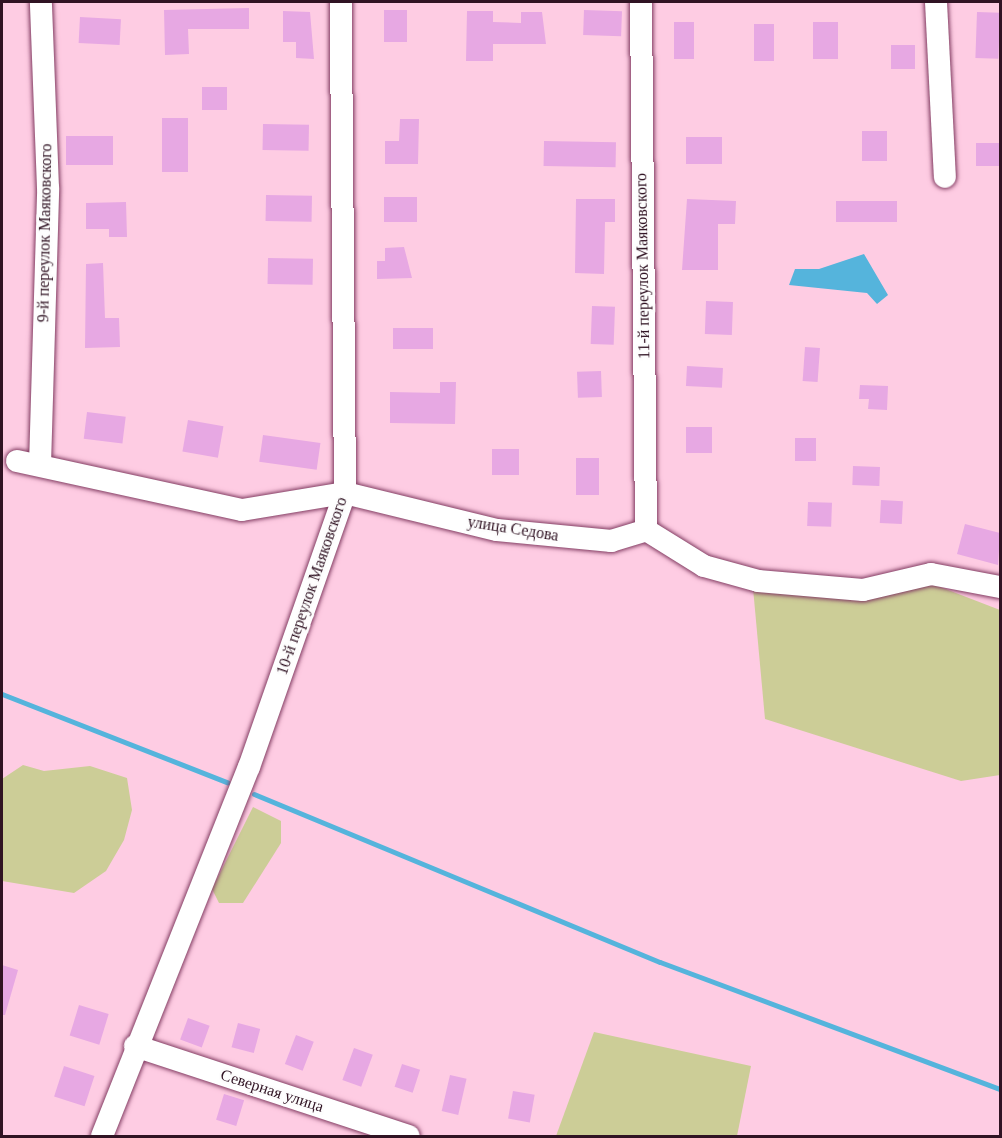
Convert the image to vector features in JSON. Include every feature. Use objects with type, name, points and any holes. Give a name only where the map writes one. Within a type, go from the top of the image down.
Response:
[{"type":"street","name":"9-й переулок Маяковского","points":[[40,465],[48,188],[41,2]]},
{"type":"street","name":"10-й переулок Маяковского","points":[[102,1137],[135,1046],[249,768],[345,493],[341,2]]},
{"type":"street","name":"11-й переулок Маяковского","points":[[641,2],[646,530]]},
{"type":"street","points":[[936,2],[945,177]]},
{"type":"street","name":"улица Седова","points":[[17,461],[242,510],[345,493],[497,530],[611,541],[646,530]]},
{"type":"street","points":[[646,530],[704,566],[758,581],[863,590],[932,574],[1000,588]]},
{"type":"street","name":"Северная улица","points":[[135,1046],[409,1137]]},
{"type":"green space","points":[[930,583],[1000,610],[1000,775],[961,781],[765,719],[753,588]]},
{"type":"green space","points":[[23,765],[44,771],[90,766],[127,778],[132,810],[124,840],[106,871],[74,893],[2,881],[2,779]]},
{"type":"green space","points":[[253,807],[281,821],[281,843],[243,903],[219,903],[212,889]]},
{"type":"green space","points":[[594,1032],[751,1066],[737,1136],[556,1136]]},
{"type":"water","points":[[864,254],[888,295],[877,304],[867,293],[789,285],[795,269],[819,269]]},
{"type":"building","points":[[249,8],[249,29],[188,29],[189,54],[165,55],[164,10]]},
{"type":"building","points":[[384,10],[407,10],[407,42],[384,42]]},
{"type":"building","points":[[584,10],[622,11],[621,36],[583,35]]},
{"type":"building","points":[[283,11],[310,12],[314,59],[296,58],[296,42],[283,42]]},
{"type":"building","points":[[467,11],[493,11],[493,22],[521,23],[521,12],[542,12],[546,44],[493,44],[493,61],[466,61]]},
{"type":"building","points":[[977,12],[1000,13],[998,59],[975,58]]},
{"type":"building","points":[[80,17],[121,19],[120,45],[79,43]]},
{"type":"building","points":[[674,22],[694,22],[694,59],[674,59]]},
{"type":"building","points":[[813,22],[838,22],[838,59],[813,59]]},
{"type":"building","points":[[754,24],[774,24],[774,61],[754,61]]},
{"type":"building","points":[[891,45],[915,45],[915,69],[891,69]]},
{"type":"building","points":[[202,87],[227,87],[227,110],[202,110]]},
{"type":"building","points":[[162,118],[188,118],[188,172],[162,172]]},
{"type":"building","points":[[400,119],[419,119],[418,164],[385,164],[385,141],[399,141]]},
{"type":"building","points":[[263,124],[309,125],[309,151],[263,150]]},
{"type":"building","points":[[862,131],[887,131],[887,161],[862,161]]},
{"type":"building","points":[[66,136],[113,136],[113,165],[66,165]]},
{"type":"building","points":[[686,137],[722,137],[722,164],[686,164]]},
{"type":"building","points":[[544,141],[616,142],[616,167],[544,166]]},
{"type":"building","points":[[976,143],[1000,143],[1000,166],[976,166]]},
{"type":"building","points":[[266,195],[312,196],[312,222],[266,221]]},
{"type":"building","points":[[384,197],[417,197],[417,222],[384,222]]},
{"type":"building","points":[[576,199],[615,199],[615,222],[605,222],[604,274],[575,273]]},
{"type":"building","points":[[687,199],[736,201],[735,224],[718,224],[718,270],[682,270]]},
{"type":"building","points":[[836,201],[897,201],[897,222],[836,222]]},
{"type":"building","points":[[126,202],[127,237],[109,237],[109,229],[86,229],[86,203]]},
{"type":"building","points":[[404,247],[412,278],[377,279],[377,261],[385,261],[385,248]]},
{"type":"building","points":[[268,258],[313,259],[313,285],[268,284]]},
{"type":"building","points":[[103,263],[105,318],[119,318],[120,347],[85,348],[86,264]]},
{"type":"building","points":[[706,301],[733,302],[732,335],[705,334]]},
{"type":"building","points":[[592,306],[615,307],[614,345],[591,344]]},
{"type":"building","points":[[393,328],[433,328],[433,349],[393,349]]},
{"type":"building","points":[[805,347],[820,348],[818,382],[803,381]]},
{"type":"building","points":[[687,366],[723,368],[722,388],[686,386]]},
{"type":"building","points":[[601,371],[602,397],[578,398],[577,372]]},
{"type":"building","points":[[440,382],[456,382],[455,424],[390,423],[390,392],[440,393]]},
{"type":"building","points":[[860,385],[888,386],[887,410],[868,409],[869,399],[859,399]]},
{"type":"building","points":[[87,412],[126,417],[122,444],[84,439]]},
{"type":"building","points":[[188,420],[223,426],[218,458],[182,452]]},
{"type":"building","points":[[686,427],[712,427],[712,453],[686,453]]},
{"type":"building","points":[[263,435],[320,443],[317,470],[259,462]]},
{"type":"building","points":[[795,438],[816,438],[816,461],[795,461]]},
{"type":"building","points":[[492,449],[519,449],[519,475],[492,475]]},
{"type":"building","points":[[576,458],[599,458],[599,495],[576,495]]},
{"type":"building","points":[[853,466],[880,467],[879,486],[852,485]]},
{"type":"building","points":[[881,500],[903,501],[902,524],[880,523]]},
{"type":"building","points":[[808,502],[832,503],[831,527],[807,526]]},
{"type":"building","points":[[965,524],[1000,533],[998,565],[957,554]]},
{"type":"building","points":[[2,965],[18,970],[5,1015],[2,1015]]},
{"type":"building","points":[[79,1005],[109,1014],[99,1045],[70,1036]]},
{"type":"building","points":[[188,1018],[210,1026],[202,1047],[180,1040]]},
{"type":"building","points":[[238,1023],[260,1029],[254,1053],[232,1047]]},
{"type":"building","points":[[296,1035],[314,1042],[303,1071],[285,1064]]},
{"type":"building","points":[[354,1048],[373,1055],[361,1087],[342,1080]]},
{"type":"building","points":[[402,1064],[420,1070],[413,1093],[395,1087]]},
{"type":"building","points":[[64,1066],[94,1076],[85,1106],[54,1096]]},
{"type":"building","points":[[450,1075],[467,1079],[458,1115],[442,1111]]},
{"type":"building","points":[[513,1091],[535,1095],[530,1122],[508,1119]]},
{"type":"building","points":[[224,1094],[244,1100],[236,1126],[216,1120]]},
{"type":"waterway","points":[[2,694],[227,782]]},
{"type":"waterway","points":[[254,794],[660,962],[1000,1089]]}]
